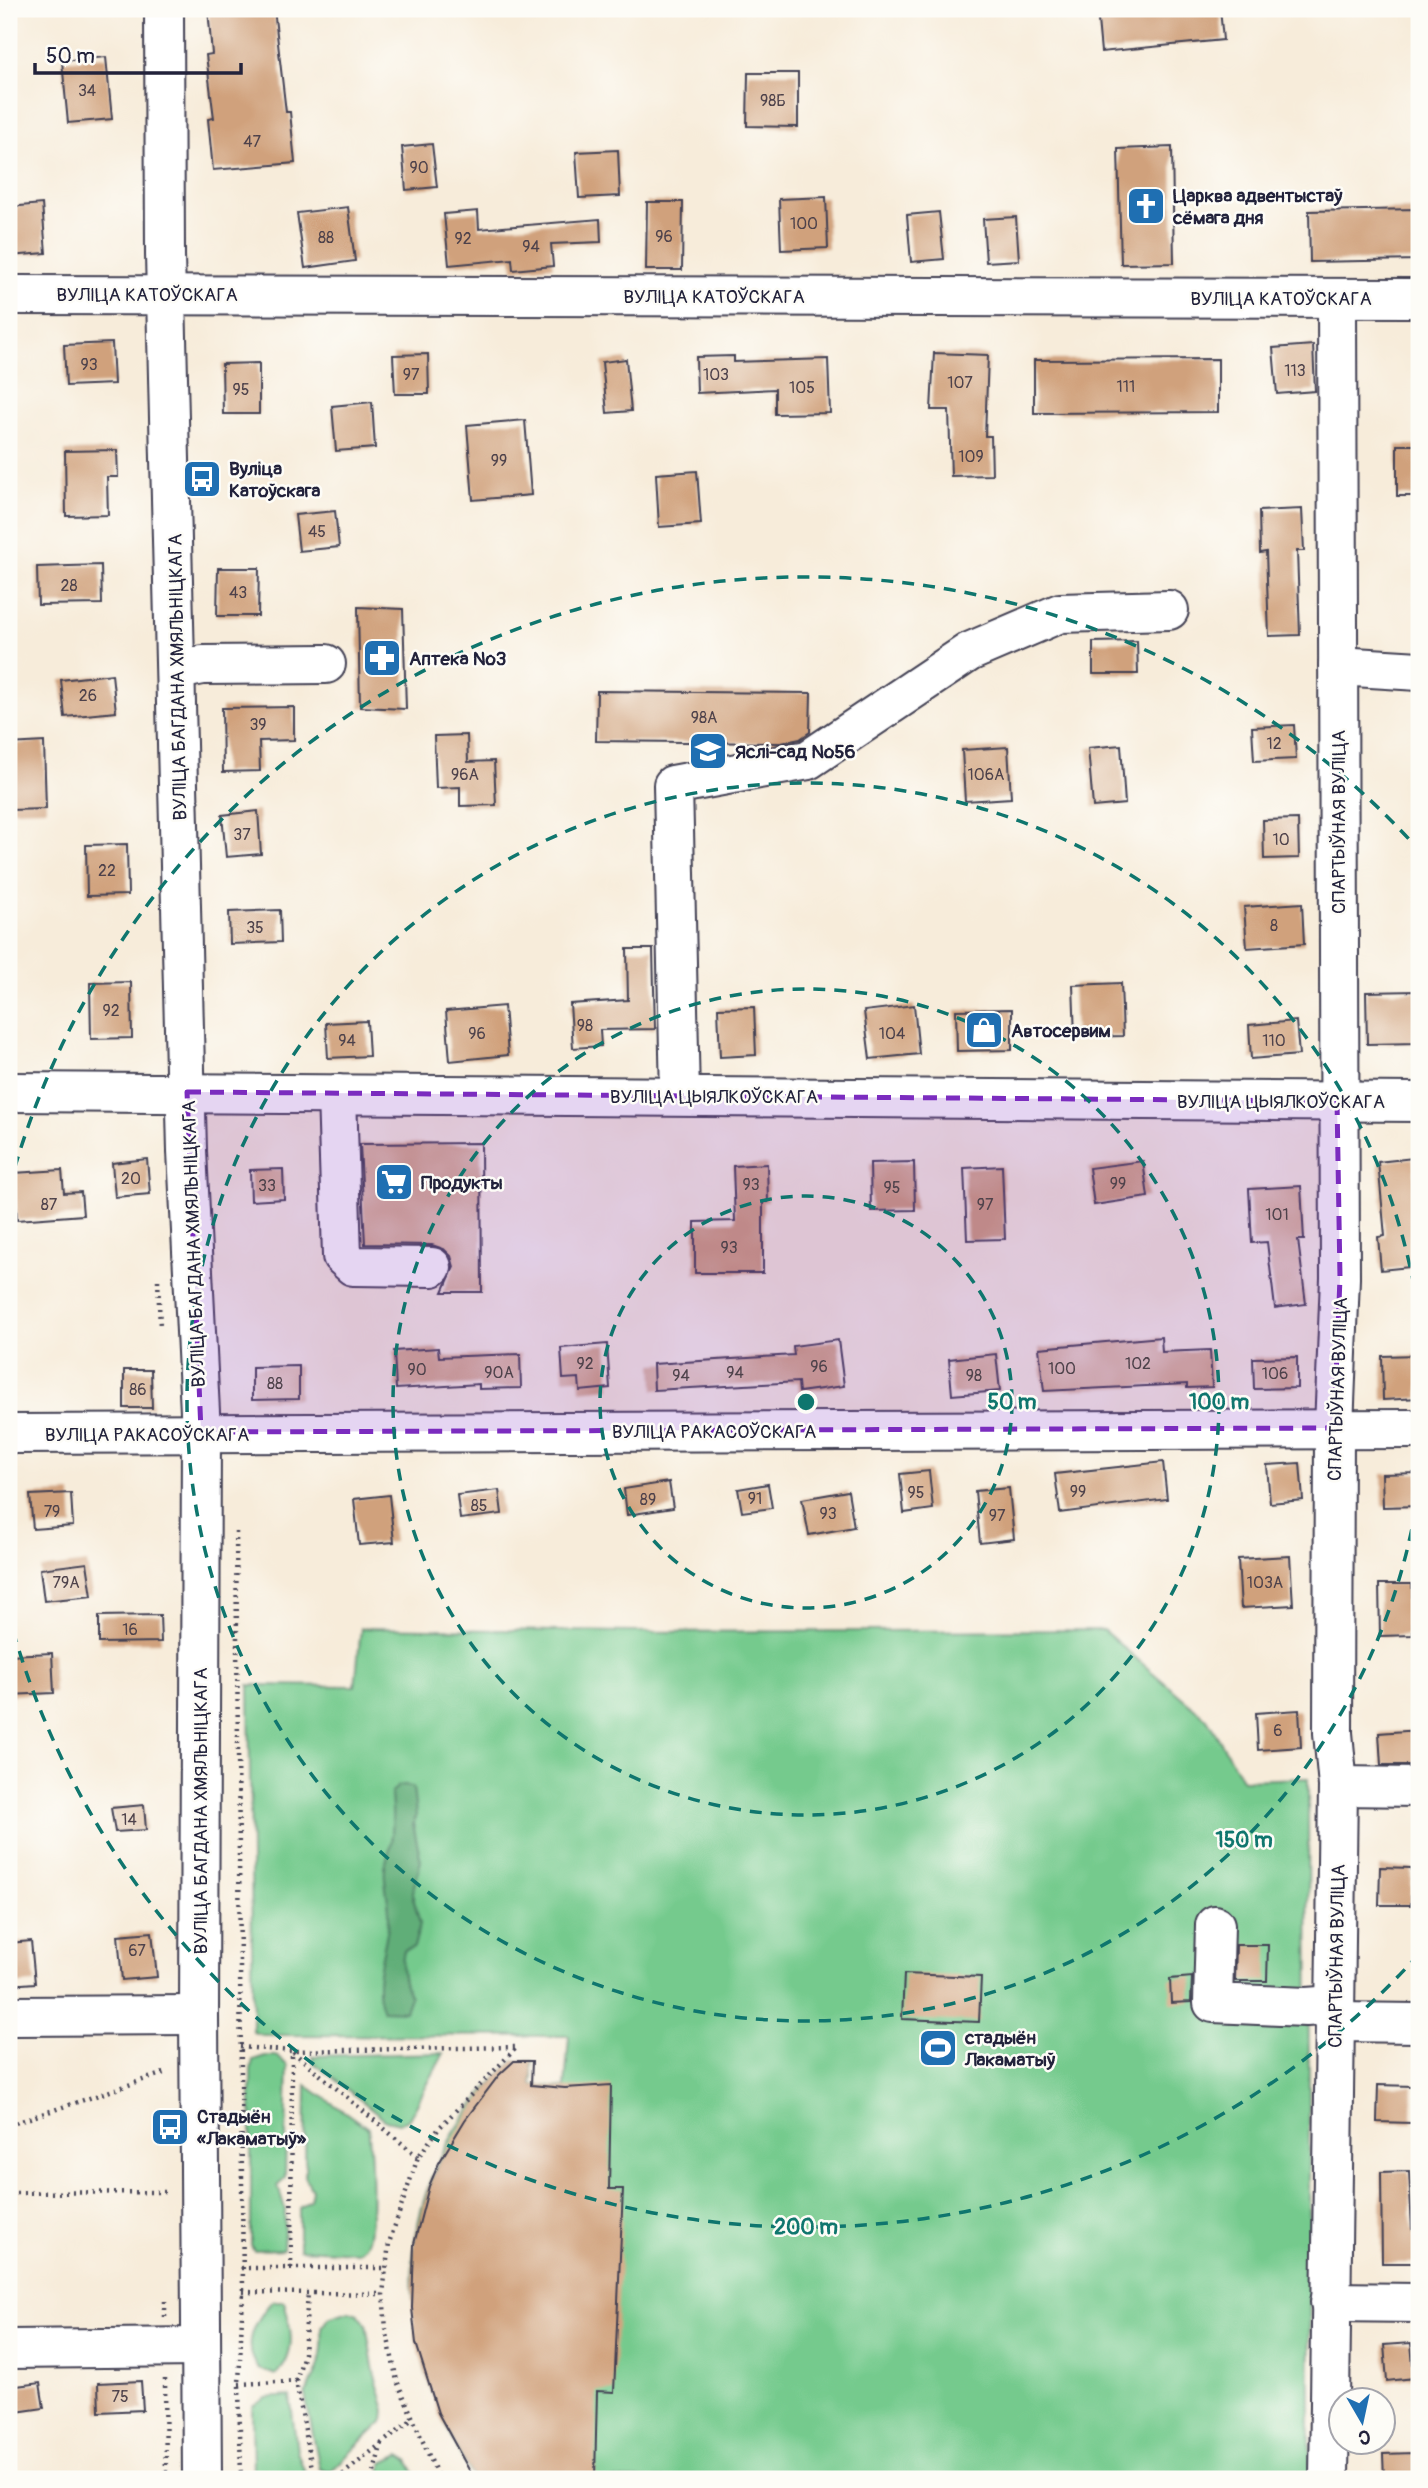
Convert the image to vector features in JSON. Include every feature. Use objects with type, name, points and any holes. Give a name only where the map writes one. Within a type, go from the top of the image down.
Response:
[{"type":"street","name":"ВУЛІЦА БАГДАНА ХМЯЛЬНІЦКАГА","points":[[164,9],[167,294],[187,1092],[201,1432],[199,2015],[202,2479]]},
{"type":"street","name":"ВУЛІЦА КАТОЎСКАГА","points":[[9,295],[1419,298]]},
{"type":"street","name":"СПАРТЫЎНАЯ ВУЛІЦА","points":[[1329,2479],[1338,1787],[1333,1733],[1334,1428],[1340,1278],[1337,1101],[1337,298]]},
{"type":"street","points":[[680,1096],[673,786],[808,760],[969,652],[1060,613],[1169,610]]},
{"type":"street","points":[[177,670],[203,665],[326,664]]},
{"type":"street","points":[[1338,666],[1419,671]]},
{"type":"street","name":"ВУЛІЦА ЦЫЯЛКОЎСКАГА","points":[[9,1092],[1419,1102]]},
{"type":"street","points":[[337,1094],[342,1256],[353,1266],[432,1267]]},
{"type":"street","name":"ВУЛІЦА РАКАСОЎСКАГА","points":[[9,1434],[1419,1429]]},
{"type":"street","points":[[1338,1787],[1419,1787]]},
{"type":"street","points":[[1216,1925],[1213,2003],[1306,2007],[1335,2014],[1419,2023]]},
{"type":"street","points":[[9,2016],[199,2015]]},
{"type":"street","points":[[1330,2302],[1419,2303]]},
{"type":"street","points":[[9,2349],[200,2347]]},
{"type":"path","points":[[240,2048],[292,2051],[517,2047],[440,2127],[418,2157],[389,2243],[383,2294],[386,2329],[397,2381],[411,2420],[439,2479]]},
{"type":"path","points":[[292,2051],[418,2157]]},
{"type":"path","points":[[291,2268],[292,2051]]},
{"type":"path","points":[[9,2125],[171,2070]]},
{"type":"path","points":[[9,2193],[169,2192]]},
{"type":"path","points":[[242,2268],[387,2268]]},
{"type":"path","points":[[243,2292],[383,2294]]},
{"type":"path","points":[[308,2292],[304,2354],[296,2381],[314,2479]]},
{"type":"path","points":[[239,2384],[296,2381]]},
{"type":"path","points":[[337,2479],[382,2440],[411,2420]]},
{"type":"path","points":[[372,2479],[382,2440]]},
{"type":"highlighted area","points":[[187,1092],[1337,1101],[1340,1278],[1334,1428],[201,1432]]},
{"type":"green space","name":"стадыён Лакаматыў","points":[[361,1628],[630,1632],[1103,1630],[1207,1719],[1243,1780],[1308,1778],[1310,2479],[474,2479],[445,2425],[425,2370],[414,2315],[413,2261],[422,2208],[441,2156],[472,2107],[514,2061],[532,2061],[532,2085],[565,2088],[569,2036],[263,2035],[253,2032],[249,1685],[355,1686]]},
{"type":"green space","points":[[398,1786],[413,1788],[416,1815],[413,1824],[421,1861],[412,1893],[420,1924],[414,1947],[404,1951],[402,1975],[410,1997],[405,2011],[383,2010],[379,2000],[378,1977],[389,1917],[385,1874],[392,1830],[391,1794]]},
{"type":"green space","points":[[444,2053],[409,2119],[399,2123],[386,2120],[314,2063],[312,2056]]},
{"type":"green space","points":[[277,2056],[288,2066],[285,2177],[278,2186],[285,2209],[283,2249],[254,2250],[251,2245],[251,2070],[253,2060]]},
{"type":"green space","points":[[306,2085],[368,2128],[371,2222],[366,2244],[358,2252],[299,2249],[299,2208],[310,2200],[312,2190],[305,2176]]},
{"type":"green space","points":[[272,2301],[284,2301],[291,2340],[288,2358],[276,2375],[259,2369],[251,2351],[252,2334]]},
{"type":"green space","points":[[349,2311],[358,2314],[366,2324],[374,2372],[385,2410],[384,2420],[330,2472],[320,2469],[305,2395],[320,2362],[322,2327],[328,2318]]},
{"type":"green space","points":[[290,2396],[297,2451],[307,2479],[253,2479],[252,2407],[266,2398]]},
{"type":"green space","points":[[400,2455],[408,2460],[418,2479],[378,2479],[383,2463]]},
{"type":"building","points":[[208,9],[274,9],[295,163],[213,170],[208,119],[214,118],[206,55],[212,54]]},
{"type":"building","points":[[1097,9],[1220,9],[1223,40],[1101,52]]},
{"type":"building","points":[[106,57],[112,119],[68,123],[62,61]]},
{"type":"building","points":[[748,73],[798,73],[798,127],[747,126]]},
{"type":"building","points":[[432,144],[437,187],[406,190],[402,147]]},
{"type":"building","name":"Царква адвентыстаў сёмага дня","points":[[1172,147],[1174,263],[1121,264],[1118,149]]},
{"type":"building","points":[[618,150],[620,196],[579,198],[576,152]]},
{"type":"building","points":[[826,197],[828,248],[781,250],[779,199]]},
{"type":"building","points":[[647,202],[683,202],[682,270],[646,270]]},
{"type":"building","points":[[42,204],[46,253],[9,256],[9,207]]},
{"type":"building","points":[[348,207],[355,261],[305,268],[297,213]]},
{"type":"building","points":[[1419,209],[1419,260],[1310,262],[1309,211]]},
{"type":"building","points":[[478,211],[479,229],[600,219],[601,242],[551,244],[553,266],[513,270],[512,259],[449,265],[444,214]]},
{"type":"building","points":[[939,212],[944,259],[911,262],[907,215]]},
{"type":"building","points":[[1016,217],[1019,260],[986,262],[983,219]]},
{"type":"building","points":[[112,343],[114,384],[66,386],[64,345]]},
{"type":"building","points":[[1313,345],[1315,391],[1277,394],[1273,348]]},
{"type":"building","points":[[934,353],[988,355],[985,436],[991,436],[992,475],[951,476],[949,410],[931,410]]},
{"type":"building","points":[[428,354],[429,394],[395,394],[393,355]]},
{"type":"building","points":[[734,356],[734,362],[828,359],[830,413],[775,414],[775,389],[697,393],[696,357]]},
{"type":"building","points":[[626,359],[631,411],[607,413],[602,362]]},
{"type":"building","points":[[1218,359],[1218,412],[1034,413],[1034,360]]},
{"type":"building","points":[[259,363],[259,414],[223,414],[222,364]]},
{"type":"building","points":[[372,402],[375,448],[336,451],[332,406]]},
{"type":"building","points":[[525,420],[531,495],[473,500],[467,425]]},
{"type":"building","points":[[1397,445],[1419,445],[1419,496],[1397,496]]},
{"type":"building","points":[[117,450],[118,477],[107,477],[108,515],[66,516],[65,451]]},
{"type":"building","points":[[697,471],[701,524],[659,527],[656,474]]},
{"type":"building","points":[[1302,509],[1304,551],[1297,551],[1300,635],[1269,636],[1266,552],[1260,553],[1259,511]]},
{"type":"building","points":[[335,511],[339,547],[299,551],[295,515]]},
{"type":"building","points":[[101,565],[102,604],[38,605],[37,567]]},
{"type":"building","points":[[218,568],[259,568],[258,616],[217,616]]},
{"type":"building","name":"Аптека №3","points":[[358,607],[403,609],[406,709],[360,707]]},
{"type":"building","points":[[1137,641],[1138,674],[1093,674],[1093,642]]},
{"type":"building","points":[[112,674],[116,712],[65,717],[61,680]]},
{"type":"building","points":[[597,691],[811,693],[810,732],[800,739],[781,743],[596,741]]},
{"type":"building","points":[[294,707],[294,740],[259,741],[260,771],[223,772],[222,708]]},
{"type":"building","points":[[1294,725],[1296,759],[1254,761],[1252,727]]},
{"type":"building","points":[[467,735],[468,762],[494,761],[496,805],[460,806],[460,787],[436,788],[434,736]]},
{"type":"building","points":[[44,742],[46,809],[9,810],[9,744]]},
{"type":"building","points":[[1121,745],[1125,804],[1093,807],[1088,748]]},
{"type":"building","points":[[1008,747],[1011,798],[965,801],[962,750]]},
{"type":"building","points":[[258,811],[261,854],[226,857],[222,815]]},
{"type":"building","points":[[1298,819],[1299,858],[1264,859],[1263,820]]},
{"type":"building","points":[[127,844],[128,895],[87,896],[86,845]]},
{"type":"building","points":[[1302,903],[1304,944],[1247,948],[1244,907]]},
{"type":"building","points":[[280,910],[281,942],[230,944],[229,912]]},
{"type":"building","points":[[627,949],[653,949],[655,1029],[600,1030],[601,1046],[573,1048],[570,1004],[628,1000]]},
{"type":"building","points":[[131,982],[132,1038],[91,1039],[90,983]]},
{"type":"building","points":[[1121,983],[1123,1036],[1075,1037],[1073,985]]},
{"type":"building","points":[[1417,991],[1418,1043],[1367,1044],[1366,992]]},
{"type":"building","points":[[914,1005],[919,1054],[870,1059],[864,1011]]},
{"type":"building","points":[[504,1006],[508,1055],[450,1061],[446,1011]]},
{"type":"building","points":[[754,1007],[756,1055],[720,1057],[718,1008]]},
{"type":"building","name":"Автосервим","points":[[1012,1009],[1012,1050],[957,1051],[956,1010]]},
{"type":"building","points":[[367,1021],[369,1056],[328,1058],[326,1023]]},
{"type":"building","points":[[1296,1021],[1299,1055],[1251,1059],[1249,1025]]},
{"type":"building","points":[[481,1143],[482,1292],[443,1292],[454,1267],[451,1256],[444,1249],[432,1245],[365,1244],[360,1144]]},
{"type":"building","points":[[1413,1158],[1419,1216],[1419,1266],[1381,1270],[1378,1237],[1385,1236],[1378,1162]]},
{"type":"building","points":[[147,1159],[150,1194],[115,1197],[112,1163]]},
{"type":"building","points":[[1143,1161],[1148,1197],[1094,1205],[1089,1168]]},
{"type":"building","points":[[914,1162],[915,1210],[871,1211],[870,1163]]},
{"type":"building","points":[[767,1164],[768,1202],[763,1202],[763,1273],[695,1273],[695,1222],[735,1221],[733,1166]]},
{"type":"building","points":[[1002,1166],[1005,1239],[967,1240],[964,1168]]},
{"type":"building","points":[[283,1169],[284,1199],[251,1201],[250,1170]]},
{"type":"building","points":[[62,1170],[64,1193],[81,1192],[83,1215],[17,1220],[14,1173]]},
{"type":"building","points":[[1301,1186],[1304,1240],[1298,1240],[1306,1304],[1275,1308],[1267,1242],[1252,1243],[1249,1189]]},
{"type":"building","points":[[1161,1337],[1162,1352],[1210,1350],[1212,1387],[1187,1388],[1187,1384],[1044,1391],[1039,1348]]},
{"type":"building","points":[[838,1340],[844,1386],[799,1392],[798,1382],[654,1390],[653,1364],[794,1355],[793,1346]]},
{"type":"building","points":[[607,1344],[610,1388],[580,1391],[579,1378],[563,1379],[561,1348]]},
{"type":"building","points":[[438,1348],[439,1357],[520,1354],[521,1388],[479,1389],[479,1384],[396,1389],[394,1351]]},
{"type":"building","points":[[996,1354],[1000,1391],[952,1395],[949,1359]]},
{"type":"building","points":[[1418,1355],[1419,1398],[1383,1400],[1382,1356]]},
{"type":"building","points":[[1297,1357],[1297,1388],[1254,1389],[1253,1358]]},
{"type":"building","points":[[299,1366],[299,1399],[252,1400],[252,1367]]},
{"type":"building","points":[[124,1370],[151,1370],[152,1408],[124,1408]]},
{"type":"building","points":[[1163,1462],[1167,1499],[1060,1513],[1055,1474]]},
{"type":"building","points":[[1300,1463],[1303,1500],[1270,1503],[1267,1465]]},
{"type":"building","points":[[929,1471],[933,1509],[904,1513],[900,1474]]},
{"type":"building","points":[[1419,1473],[1419,1506],[1383,1507],[1382,1474]]},
{"type":"building","points":[[669,1482],[673,1508],[627,1515],[624,1489]]},
{"type":"building","points":[[768,1484],[772,1508],[742,1512],[738,1489]]},
{"type":"building","points":[[1009,1488],[1014,1539],[980,1543],[975,1491]]},
{"type":"building","points":[[499,1490],[502,1514],[460,1519],[457,1495]]},
{"type":"building","points":[[848,1491],[854,1527],[809,1535],[802,1499]]},
{"type":"building","points":[[71,1493],[73,1526],[33,1529],[30,1495]]},
{"type":"building","points":[[389,1495],[394,1542],[359,1545],[354,1499]]},
{"type":"building","points":[[1290,1556],[1293,1605],[1241,1608],[1238,1559]]},
{"type":"building","points":[[87,1563],[92,1596],[44,1601],[40,1569]]},
{"type":"building","points":[[1379,1584],[1412,1584],[1413,1635],[1380,1636]]},
{"type":"building","points":[[160,1615],[161,1642],[99,1643],[99,1616]]},
{"type":"building","points":[[52,1653],[54,1693],[9,1695],[9,1655]]},
{"type":"building","points":[[1299,1710],[1301,1747],[1258,1750],[1256,1713]]},
{"type":"building","points":[[1419,1730],[1419,1765],[1381,1765],[1379,1733]]},
{"type":"building","points":[[144,1805],[146,1830],[115,1832],[111,1808]]},
{"type":"building","points":[[1380,1867],[1412,1868],[1411,1905],[1379,1905]]},
{"type":"building","points":[[152,1932],[157,1977],[122,1980],[118,1935]]},
{"type":"building","points":[[31,1941],[35,1983],[9,1985],[9,1943]]},
{"type":"building","points":[[1236,1945],[1268,1945],[1267,1981],[1235,1981]]},
{"type":"building","points":[[904,1974],[981,1977],[979,2022],[902,2019]]},
{"type":"building","points":[[1192,1977],[1191,2002],[1171,2003],[1170,1979]]},
{"type":"building","points":[[514,2061],[532,2061],[531,2085],[565,2088],[611,2085],[609,2189],[623,2189],[614,2392],[597,2391],[595,2479],[474,2479],[438,2413],[416,2343],[412,2308],[414,2244],[429,2186],[439,2163],[465,2120],[499,2075]]},
{"type":"building","points":[[1378,2085],[1413,2086],[1412,2123],[1377,2122]]},
{"type":"building","points":[[1409,2171],[1412,2229],[1419,2228],[1419,2263],[1382,2263],[1381,2172]]},
{"type":"building","points":[[1411,2343],[1414,2378],[1387,2381],[1384,2345]]},
{"type":"building","points":[[141,2381],[143,2410],[99,2412],[98,2383]]},
{"type":"building","points":[[40,2383],[44,2408],[9,2413],[9,2387]]},
{"type":"building","points":[[1414,2453],[1415,2479],[1384,2479],[1383,2456],[1396,2456],[1396,2454]]},
{"type":"place","name":"Царква адвентыстаў сёмага дня","points":[[1146,206]]},
{"type":"place","name":"Вуліца Катоўскага","points":[[202,479]]},
{"type":"place","name":"Аптека №3","points":[[382,658]]},
{"type":"place","name":"Яслі-сад №56","points":[[708,751]]},
{"type":"place","name":"Автосервим","points":[[984,1030]]},
{"type":"place","name":"Продукты","points":[[394,1182]]},
{"type":"place","name":"стадыён Лакаматыў","points":[[938,2048]]},
{"type":"place","name":"Стадыён «Лакаматыў»","points":[[170,2127]]}]
